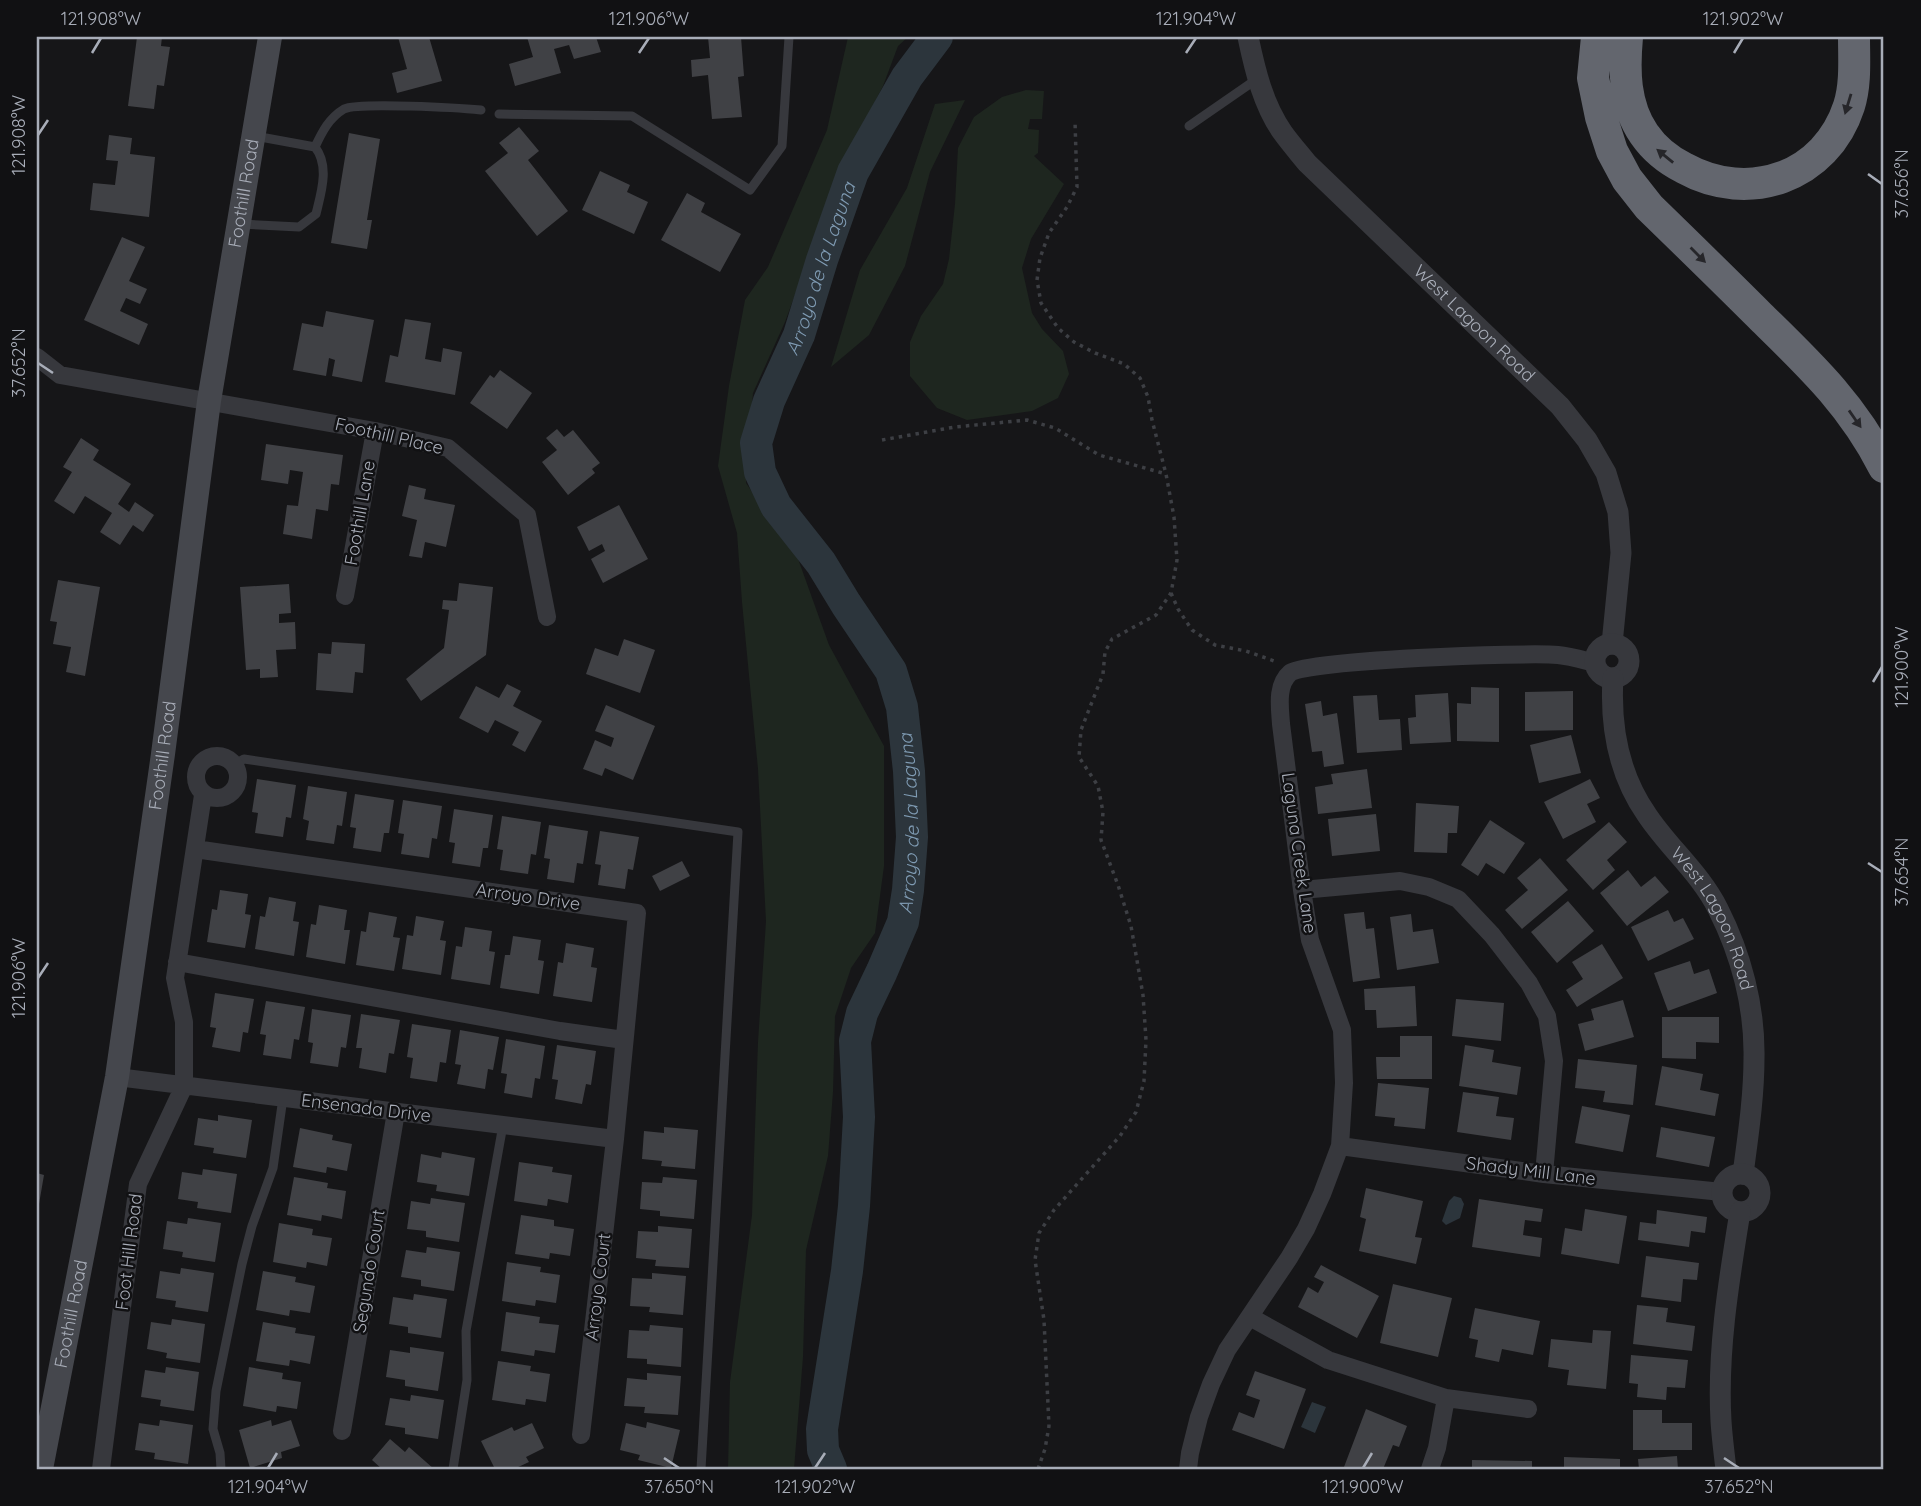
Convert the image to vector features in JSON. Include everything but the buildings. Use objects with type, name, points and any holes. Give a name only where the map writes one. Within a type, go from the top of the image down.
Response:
[{"type":"highway","points":[[1597,37],[1594,86],[1612,151],[1627,179],[1649,207],[1814,369],[1852,414],[1884,467]]},
{"type":"highway","points":[[1627,37],[1624,72],[1629,104],[1643,134],[1665,158],[1693,173],[1723,183],[1758,185],[1790,175],[1816,157],[1836,132],[1849,106],[1854,76],[1854,37]]},
{"type":"main road","name":"Foothill Road","points":[[41,1469],[117,1077],[209,401],[270,37]]},
{"type":"street","name":"West Lagoon Road","points":[[1248,37],[1266,103],[1282,132],[1307,163],[1560,406],[1587,440],[1606,473],[1618,512],[1621,554],[1612,644],[1625,649],[1629,657],[1626,672],[1613,678],[1612,702],[1616,742],[1627,779],[1647,815],[1698,876],[1717,907],[1734,944],[1751,1017],[1754,1056],[1744,1174],[1756,1182],[1759,1196],[1752,1208],[1740,1212],[1728,1289],[1721,1363],[1721,1419],[1726,1469]]},
{"type":"street","name":"Foothill Place","points":[[37,357],[60,375],[375,430],[448,448],[527,515],[547,617]]},
{"type":"street","name":"Foothill Lane","points":[[345,596],[375,430]]},
{"type":"street","points":[[1612,644],[1600,649],[1595,663],[1601,675],[1613,678]]},
{"type":"street","points":[[1290,673],[1326,665],[1469,656],[1559,655],[1595,663]]},
{"type":"street","name":"Laguna Creek Lane","points":[[1188,1469],[1199,1416],[1227,1350],[1306,1229],[1340,1146],[1342,1031],[1310,940],[1302,890],[1279,699],[1290,673]]},
{"type":"street","name":"Foot Hill Road","points":[[101,1469],[138,1184],[184,1086],[184,1022],[175,978],[204,795],[196,782],[199,765],[217,755],[229,759],[233,765]]},
{"type":"street","points":[[204,795],[222,799],[236,790],[239,773],[233,765]]},
{"type":"street","name":"Arroyo Drive","points":[[195,849],[637,913],[615,1139]]},
{"type":"street","points":[[1302,890],[1399,881],[1429,887],[1458,899],[1492,935],[1529,983],[1547,1017],[1554,1061],[1544,1174]]},
{"type":"street","points":[[177,962],[560,1031],[624,1040]]},
{"type":"street","name":"Ensenada Drive","points":[[117,1077],[615,1139]]},
{"type":"street","name":"Segundo Court","points":[[342,1431],[396,1112]]},
{"type":"street","name":"Arroyo Court","points":[[581,1435],[615,1139]]},
{"type":"street","name":"Shady Mill Lane","points":[[1340,1146],[1544,1174],[1722,1192]]},
{"type":"street","points":[[1740,1212],[1727,1206],[1722,1192],[1727,1181],[1744,1174]]},
{"type":"street","points":[[1250,1317],[1328,1360],[1446,1398],[1528,1409]]},
{"type":"street","points":[[1430,1469],[1437,1448],[1446,1398]]},
{"type":"lane","points":[[499,114],[632,116],[750,190],[782,146],[789,37]]},
{"type":"lane","points":[[1189,126],[1258,78]]},
{"type":"lane","points":[[315,148],[326,124],[346,108],[460,107],[481,110]]},
{"type":"lane","points":[[239,224],[299,227],[316,214],[324,178],[320,154],[315,148],[253,135]]},
{"type":"lane","points":[[233,765],[244,760],[738,832],[701,1469]]},
{"type":"lane","points":[[221,1469],[220,1453],[213,1429],[216,1391],[242,1264],[252,1226],[273,1168],[283,1098]]},
{"type":"lane","points":[[453,1469],[467,1380],[466,1331],[503,1125]]},
{"type":"path","points":[[1038,1469],[1049,1426],[1044,1320],[1035,1260],[1039,1233],[1054,1210],[1120,1136],[1136,1112],[1144,1081],[1146,1040],[1143,995],[1131,926],[1101,840],[1103,812],[1098,786],[1079,757],[1081,730],[1103,674],[1105,652],[1112,639],[1156,615],[1171,593],[1177,560],[1174,517],[1166,474],[1148,397],[1140,378],[1125,364],[1095,354],[1074,342],[1058,328],[1041,303],[1037,280],[1040,258],[1049,233],[1077,187],[1075,121]]},
{"type":"path","points":[[882,440],[955,427],[1027,420],[1055,428],[1099,455],[1166,474]]},
{"type":"path","points":[[1171,593],[1192,630],[1215,645],[1282,664],[1290,673]]},
{"type":"shaded area","points":[[848,37],[908,37],[898,46],[883,86],[843,164],[785,322],[753,393],[746,483],[797,556],[829,645],[884,746],[884,866],[875,933],[851,968],[835,1016],[828,1156],[806,1250],[803,1357],[794,1469],[728,1469],[730,1382],[752,1215],[758,1042],[766,921],[758,769],[737,533],[718,466],[745,300],[768,267],[827,130]]},
{"type":"shaded area","points":[[1026,90],[1044,91],[1042,119],[1030,119],[1028,129],[1039,130],[1038,153],[1034,156],[1064,184],[1031,239],[1022,268],[1032,313],[1042,329],[1063,351],[1069,374],[1058,398],[1032,411],[967,420],[937,408],[910,376],[910,342],[921,316],[943,284],[949,259],[958,148],[974,117],[1002,97]]},
{"type":"shaded area","points":[[965,100],[930,172],[905,266],[869,335],[831,367],[860,270],[907,188],[935,104]]},
{"type":"shaded area","points":[[1454,1196],[1461,1198],[1464,1204],[1460,1218],[1446,1225],[1442,1221],[1449,1201]]},
{"type":"shaded area","points":[[1312,1402],[1326,1407],[1315,1433],[1301,1427]]},
{"type":"waterway","name":"Arroyo de la Laguna","points":[[831,1469],[823,1450],[822,1429],[847,1271],[854,1206],[859,1117],[855,1041],[862,1013],[903,922],[912,837],[909,771],[902,707],[891,671],[821,563],[776,506],[760,472],[756,443],[769,401],[799,335],[853,172],[907,77],[937,37]]}]
